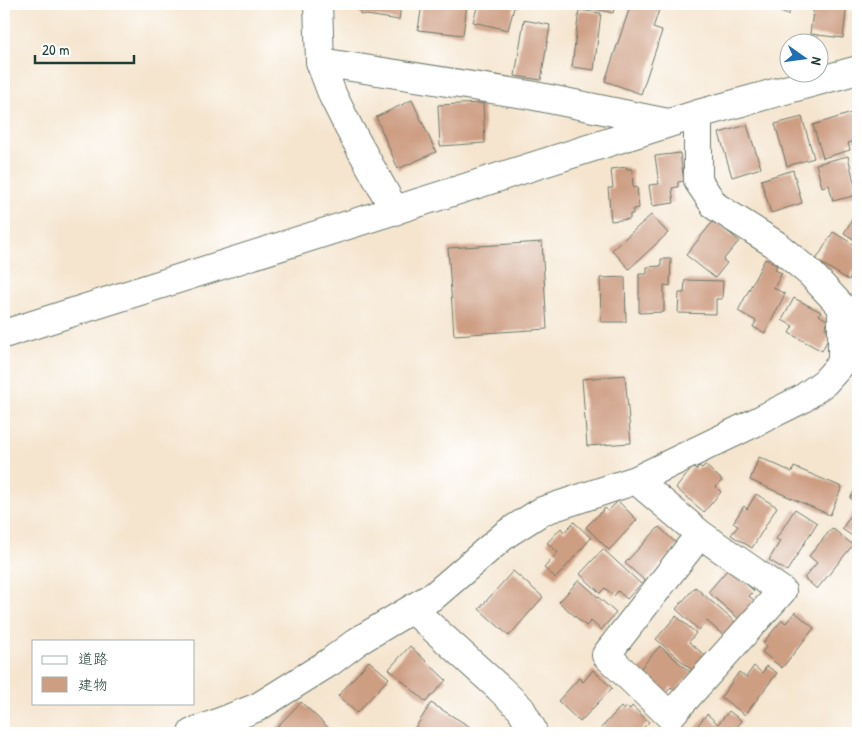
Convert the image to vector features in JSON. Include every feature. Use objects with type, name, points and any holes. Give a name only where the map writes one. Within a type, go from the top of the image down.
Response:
[{"type":"street","points":[[318,4],[320,62],[333,96],[345,120],[395,210]]},
{"type":"street","points":[[320,62],[530,95],[670,123]]},
{"type":"street","points":[[4,334],[698,114],[858,70]]},
{"type":"street","points":[[192,733],[258,707],[330,662],[358,641],[435,595],[506,534],[542,511],[636,480],[802,399],[825,382],[850,368],[842,307],[810,273],[775,244],[715,206],[698,182],[698,114]]},
{"type":"street","points":[[636,480],[700,534],[782,590],[670,716],[606,655],[700,534]]},
{"type":"street","points":[[412,609],[521,709],[532,729],[532,733]]},
{"type":"building","points":[[361,4],[401,4],[399,20],[360,14]]},
{"type":"building","points":[[422,4],[467,4],[463,35],[418,30]]},
{"type":"building","points":[[478,4],[515,4],[508,30],[473,22]]},
{"type":"building","points":[[572,4],[615,4],[613,13]]},
{"type":"building","points":[[631,4],[661,4],[653,28],[662,31],[641,94],[605,81]]},
{"type":"building","points":[[760,4],[793,4],[788,15]]},
{"type":"building","points":[[814,4],[847,4],[843,38],[830,36],[830,32],[810,32]]},
{"type":"building","points":[[579,10],[601,13],[594,70],[572,67]]},
{"type":"building","points":[[524,20],[550,25],[541,80],[515,76]]},
{"type":"building","points":[[412,100],[436,152],[398,169],[376,117]]},
{"type":"building","points":[[483,103],[485,143],[440,146],[438,105]]},
{"type":"building","points":[[858,111],[858,140],[848,143],[850,150],[823,158],[813,125]]},
{"type":"building","points":[[802,117],[814,158],[787,166],[775,124]]},
{"type":"building","points":[[747,125],[761,168],[732,177],[719,133]]},
{"type":"building","points":[[680,153],[684,181],[678,182],[678,187],[672,188],[674,203],[652,206],[649,185],[659,184],[655,156]]},
{"type":"building","points":[[848,156],[857,195],[833,201],[829,185],[822,187],[816,164]]},
{"type":"building","points":[[627,167],[627,169],[632,169],[633,188],[637,187],[639,208],[633,209],[630,219],[611,221],[608,188],[613,188],[611,169]]},
{"type":"building","points":[[793,170],[802,203],[771,213],[761,180]]},
{"type":"building","points":[[858,210],[858,242],[844,233]]},
{"type":"building","points":[[651,215],[668,233],[629,269],[612,250]]},
{"type":"building","points":[[714,220],[739,241],[723,260],[727,263],[715,278],[686,255]]},
{"type":"building","points":[[833,232],[858,247],[858,273],[854,271],[849,280],[816,260]]},
{"type":"building","points":[[542,242],[547,329],[454,335],[448,248]]},
{"type":"building","points":[[661,259],[671,259],[670,286],[664,285],[664,312],[639,313],[639,274],[647,274],[647,267],[661,266]]},
{"type":"building","points":[[765,259],[777,265],[775,270],[782,273],[774,288],[785,294],[765,333],[753,327],[756,321],[738,311]]},
{"type":"building","points":[[625,277],[626,322],[601,322],[600,278]]},
{"type":"building","points":[[685,280],[723,281],[722,299],[716,299],[716,314],[678,313],[679,293],[684,293]]},
{"type":"building","points":[[794,298],[821,312],[819,315],[828,321],[825,328],[832,331],[822,351],[789,333],[793,326],[782,320]]},
{"type":"building","points":[[625,375],[631,443],[587,446],[582,379]]},
{"type":"building","points":[[759,457],[792,472],[794,467],[842,487],[830,515],[750,480]]},
{"type":"building","points":[[705,465],[722,480],[716,487],[721,492],[704,512],[676,488],[693,467],[696,470],[699,466],[702,468]]},
{"type":"building","points":[[858,485],[858,503],[850,498]]},
{"type":"building","points":[[756,494],[777,507],[752,548],[731,535],[738,526],[733,523],[744,506],[747,509]]},
{"type":"building","points":[[618,501],[637,520],[609,550],[586,527],[605,508],[608,511]]},
{"type":"building","points":[[858,504],[858,540],[842,529]]},
{"type":"building","points":[[795,509],[817,523],[787,571],[769,560],[780,541],[776,539]]},
{"type":"building","points":[[574,522],[591,538],[556,578],[544,568],[558,552],[547,543],[561,528],[564,532]]},
{"type":"building","points":[[659,527],[678,545],[645,581],[625,563]]},
{"type":"building","points":[[832,528],[853,545],[817,589],[804,578],[817,563],[809,556]]},
{"type":"building","points":[[603,549],[641,584],[627,599],[618,591],[614,596],[605,588],[600,593],[580,574]]},
{"type":"building","points":[[729,568],[754,591],[749,596],[755,601],[739,619],[708,592]]},
{"type":"building","points":[[513,571],[543,597],[509,636],[479,609]]},
{"type":"building","points":[[579,580],[616,613],[601,630],[591,621],[586,626],[559,602]]},
{"type":"building","points":[[695,587],[736,623],[724,636],[707,621],[699,630],[676,609]]},
{"type":"building","points":[[795,612],[814,628],[782,668],[762,652],[767,646],[763,643],[782,620],[786,623]]},
{"type":"building","points":[[676,616],[696,633],[689,642],[707,657],[694,672],[656,639]]},
{"type":"building","points":[[410,646],[446,680],[426,702],[389,669]]},
{"type":"building","points":[[660,646],[691,673],[676,691],[671,687],[666,693],[639,670]]},
{"type":"building","points":[[369,661],[389,678],[357,713],[338,696]]},
{"type":"building","points":[[754,666],[762,673],[767,666],[777,673],[745,715],[721,697],[739,672],[746,677]]},
{"type":"building","points":[[593,670],[612,688],[580,722],[558,701],[579,678],[583,682]]},
{"type":"building","points":[[301,702],[334,733],[271,733]]},
{"type":"building","points":[[431,703],[472,728],[469,733],[412,733]]},
{"type":"building","points":[[627,706],[630,709],[632,706],[649,722],[638,733],[596,733],[621,707],[624,710]]},
{"type":"building","points":[[729,711],[742,721],[732,733],[695,733],[693,731],[707,714],[718,724]]}]
